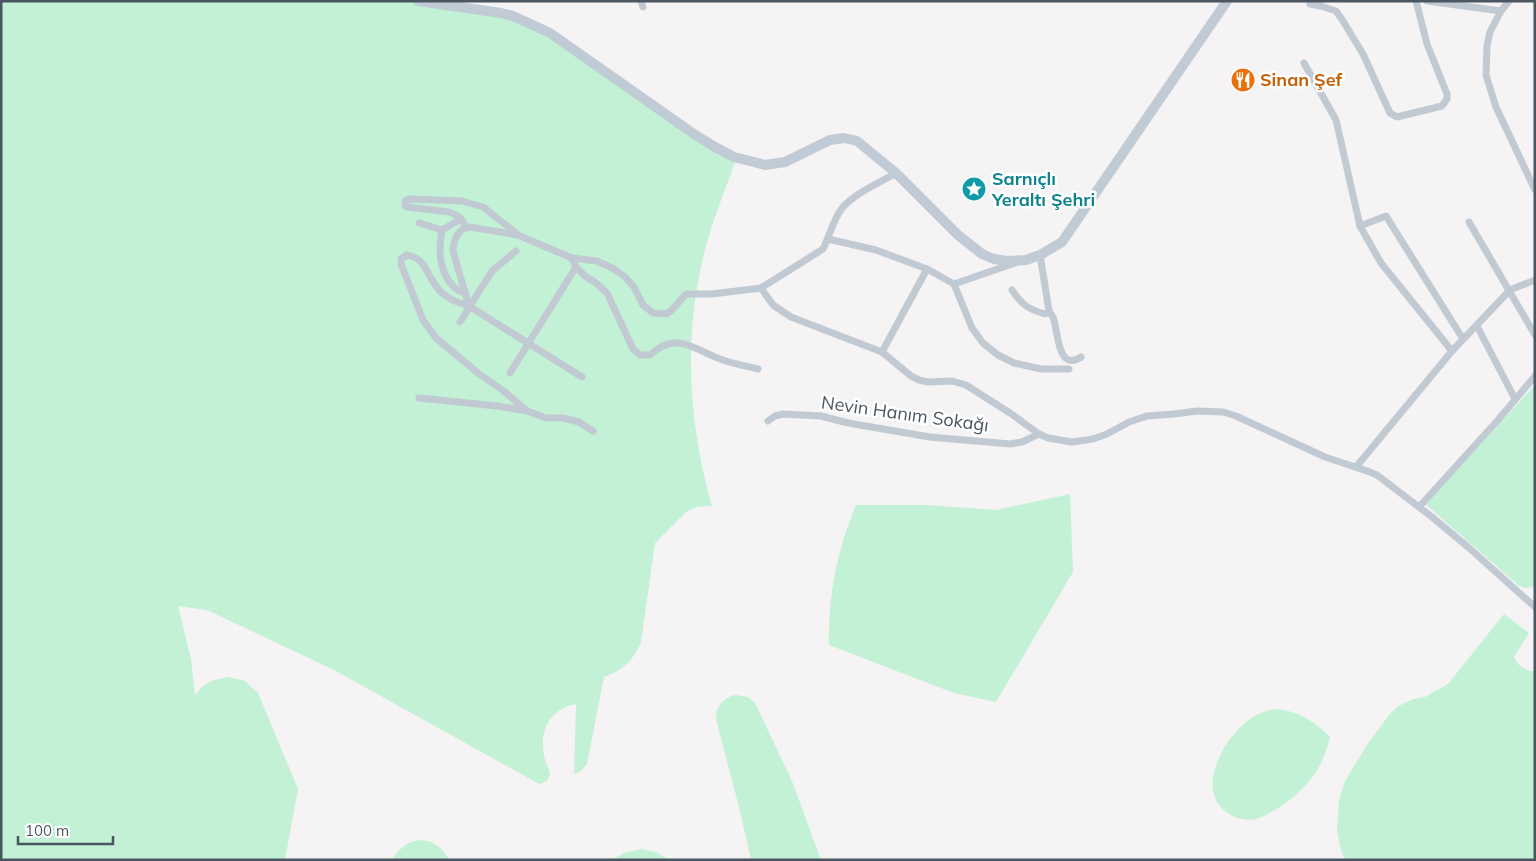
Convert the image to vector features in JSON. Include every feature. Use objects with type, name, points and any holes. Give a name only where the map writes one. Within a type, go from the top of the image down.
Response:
[{"type":"main road","points":[[418,1],[501,12],[550,33],[694,134],[714,147],[734,156],[765,165],[786,162],[830,140],[844,138],[857,141],[896,173],[958,235],[982,254],[994,259],[1007,261],[1026,260],[1040,255],[1062,242],[1227,1]]},
{"type":"street","points":[[1310,4],[1336,11],[1363,54],[1390,113],[1397,118],[1442,106],[1447,99],[1447,94],[1427,44],[1416,1]]},
{"type":"street","points":[[1426,1],[1501,11]]},
{"type":"street","points":[[1509,1],[1501,11],[1490,32],[1487,46],[1486,75],[1496,107],[1535,190]]},
{"type":"street","points":[[1304,63],[1336,120],[1360,226],[1382,263],[1452,351]]},
{"type":"street","points":[[469,306],[453,251],[456,236],[466,227],[520,236],[572,258],[597,261],[626,277],[647,310],[659,314],[672,311],[686,294],[712,294],[760,288],[823,249],[832,225],[843,207],[860,193],[896,173]]},
{"type":"street","points":[[466,227],[455,214],[407,207],[404,204],[405,201],[409,199],[462,200],[483,207],[520,236]]},
{"type":"street","points":[[1360,226],[1386,216],[1463,340]]},
{"type":"street","points":[[419,223],[442,230],[461,219]]},
{"type":"street","points":[[1469,222],[1535,335]]},
{"type":"street","points":[[442,230],[440,251],[443,268],[450,284],[459,292],[465,293]]},
{"type":"street","points":[[828,239],[876,250],[927,269],[954,284],[972,328],[983,343],[998,355],[1014,363],[1041,370],[1069,369]]},
{"type":"street","points":[[460,322],[492,271],[516,250]]},
{"type":"street","points":[[527,411],[505,392],[478,374],[436,338],[423,320],[401,264],[401,259],[407,255],[418,258],[436,286],[452,301],[469,306],[582,377]]},
{"type":"street","points":[[1040,255],[1049,311],[1054,318],[1059,347],[1064,355],[1071,360],[1081,357]]},
{"type":"street","points":[[572,258],[576,267],[607,293],[633,349],[640,355],[650,355],[658,348],[678,342],[688,344],[722,360],[758,369]]},
{"type":"street","points":[[954,284],[1026,260]]},
{"type":"street","points":[[510,373],[576,267]]},
{"type":"street","points":[[882,352],[927,269]]},
{"type":"street","points":[[1356,467],[1452,351],[1510,290],[1535,280]]},
{"type":"street","points":[[760,288],[773,305],[791,317],[882,352],[911,376],[919,380],[928,382],[952,381],[966,385],[1039,434],[1059,441],[1082,441],[1107,434],[1147,416],[1209,410],[1236,416],[1326,457],[1377,476],[1468,547],[1535,607]]},
{"type":"street","points":[[1012,290],[1019,301],[1030,309],[1045,314],[1049,311]]},
{"type":"street","points":[[1477,326],[1515,399]]},
{"type":"street","points":[[1419,507],[1535,376]]},
{"type":"street","points":[[419,398],[527,411],[546,418],[563,418],[579,422],[593,430]]},
{"type":"street","name":"Nevin Hanım Sokağı","points":[[768,421],[775,416],[783,414],[821,416],[848,423],[930,437],[1010,444],[1022,442],[1039,434]]},
{"type":"green space","points":[[1,1],[422,1],[522,19],[736,160],[708,238],[693,314],[691,378],[693,410],[704,474],[712,506],[696,507],[686,512],[655,543],[641,642],[627,664],[616,672],[604,677],[587,764],[581,771],[574,774],[576,704],[559,711],[548,722],[543,737],[543,746],[550,774],[547,781],[539,784],[334,670],[207,610],[178,606],[191,659],[195,695],[211,681],[228,677],[245,681],[258,693],[298,789],[285,860],[1,860]]},
{"type":"green space","points":[[1535,385],[1535,584],[1532,587],[1524,588],[1518,585],[1422,501],[1467,459]]},
{"type":"green space","points":[[1070,494],[1073,572],[996,702],[954,693],[829,645],[830,609],[835,574],[849,522],[856,505],[927,505],[996,510]]},
{"type":"green space","points":[[1504,614],[1529,633],[1514,657],[1522,667],[1535,671],[1535,860],[1345,860],[1340,847],[1337,829],[1339,800],[1345,781],[1367,745],[1397,707],[1413,699],[1425,697],[1448,684]]},
{"type":"green space","points":[[735,695],[748,697],[755,703],[792,781],[821,860],[751,860],[716,719],[717,710],[721,703]]},
{"type":"green space","points":[[1275,709],[1298,714],[1318,726],[1330,737],[1327,748],[1318,769],[1297,794],[1268,814],[1251,820],[1238,818],[1226,812],[1219,805],[1215,796],[1213,778],[1218,760],[1227,743],[1242,726],[1260,713]]},
{"type":"green space","points":[[421,840],[438,846],[449,860],[392,860],[404,846]]},
{"type":"green space","points":[[642,849],[658,853],[669,860],[612,860],[624,853]]},
{"type":"place","name":"Sinan Şef","points":[[1243,80]]},
{"type":"place","name":"Sarnıçlı Yeraltı Şehri","points":[[974,189]]}]
